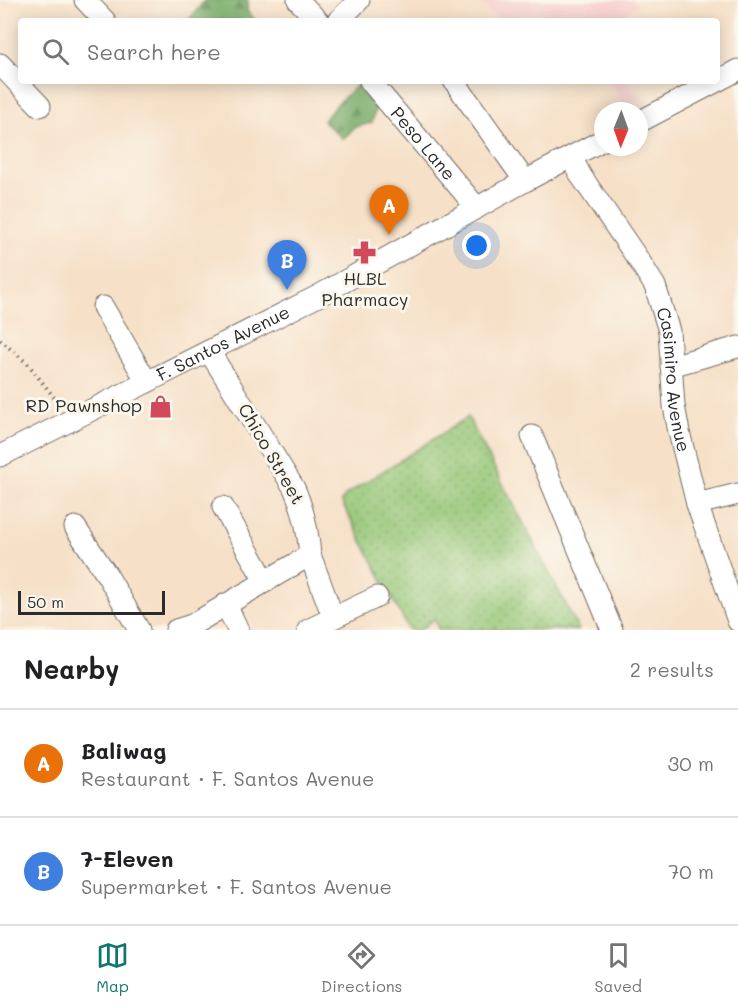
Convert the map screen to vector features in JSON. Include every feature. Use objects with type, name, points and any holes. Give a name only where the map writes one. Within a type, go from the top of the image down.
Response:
[{"type":"street","points":[[85,0],[102,18]]},
{"type":"street","points":[[298,0],[315,18]]},
{"type":"street","points":[[341,18],[359,0]]},
{"type":"street","points":[[720,79],[738,70]]},
{"type":"street","points":[[3,72],[40,106]]},
{"type":"street","name":"Peso Lane","points":[[373,84],[477,208]]},
{"type":"street","points":[[456,84],[525,181]]},
{"type":"street","points":[[648,117],[711,84]]},
{"type":"street","name":"F. Santos Avenue","points":[[0,456],[318,296],[594,145]]},
{"type":"street","name":"Casimiro Avenue","points":[[571,157],[581,176],[655,286],[669,331],[674,406],[679,432],[697,504],[738,623]]},
{"type":"street","points":[[103,307],[147,382]]},
{"type":"street","points":[[671,366],[738,347]]},
{"type":"street","name":"Chico Street","points":[[209,351],[302,504],[308,530],[310,555],[333,617]]},
{"type":"street","points":[[532,436],[612,630]]},
{"type":"street","points":[[697,504],[738,494]]},
{"type":"street","points":[[223,507],[266,581]]},
{"type":"street","points":[[75,527],[107,575],[139,630]]},
{"type":"street","points":[[176,630],[192,625],[310,555]]},
{"type":"street","points":[[308,630],[377,597]]},
{"type":"street","points":[[226,604],[238,630]]},
{"type":"street","points":[[726,630],[738,623]]},
{"type":"path","points":[[0,340],[28,363],[71,420]]},
{"type":"shaded area","points":[[477,0],[632,0],[637,5],[622,18],[496,18]]},
{"type":"shaded area","points":[[610,84],[630,84],[641,97],[634,102],[625,102]]},
{"type":"green space","points":[[205,0],[248,0],[247,11],[253,18],[190,18]]},
{"type":"green space","points":[[359,84],[378,98],[372,123],[355,127],[343,139],[323,121]]},
{"type":"green space","points":[[468,417],[579,630],[439,630],[434,619],[420,630],[409,630],[341,501],[347,494]]},
{"type":"place","name":"Baliwag","points":[[389,235]]},
{"type":"place","name":"HLBL Pharmacy","points":[[365,253]]},
{"type":"place","name":"7-Eleven","points":[[287,290]]},
{"type":"place","name":"RD Pawnshop","points":[[160,406]]}]
